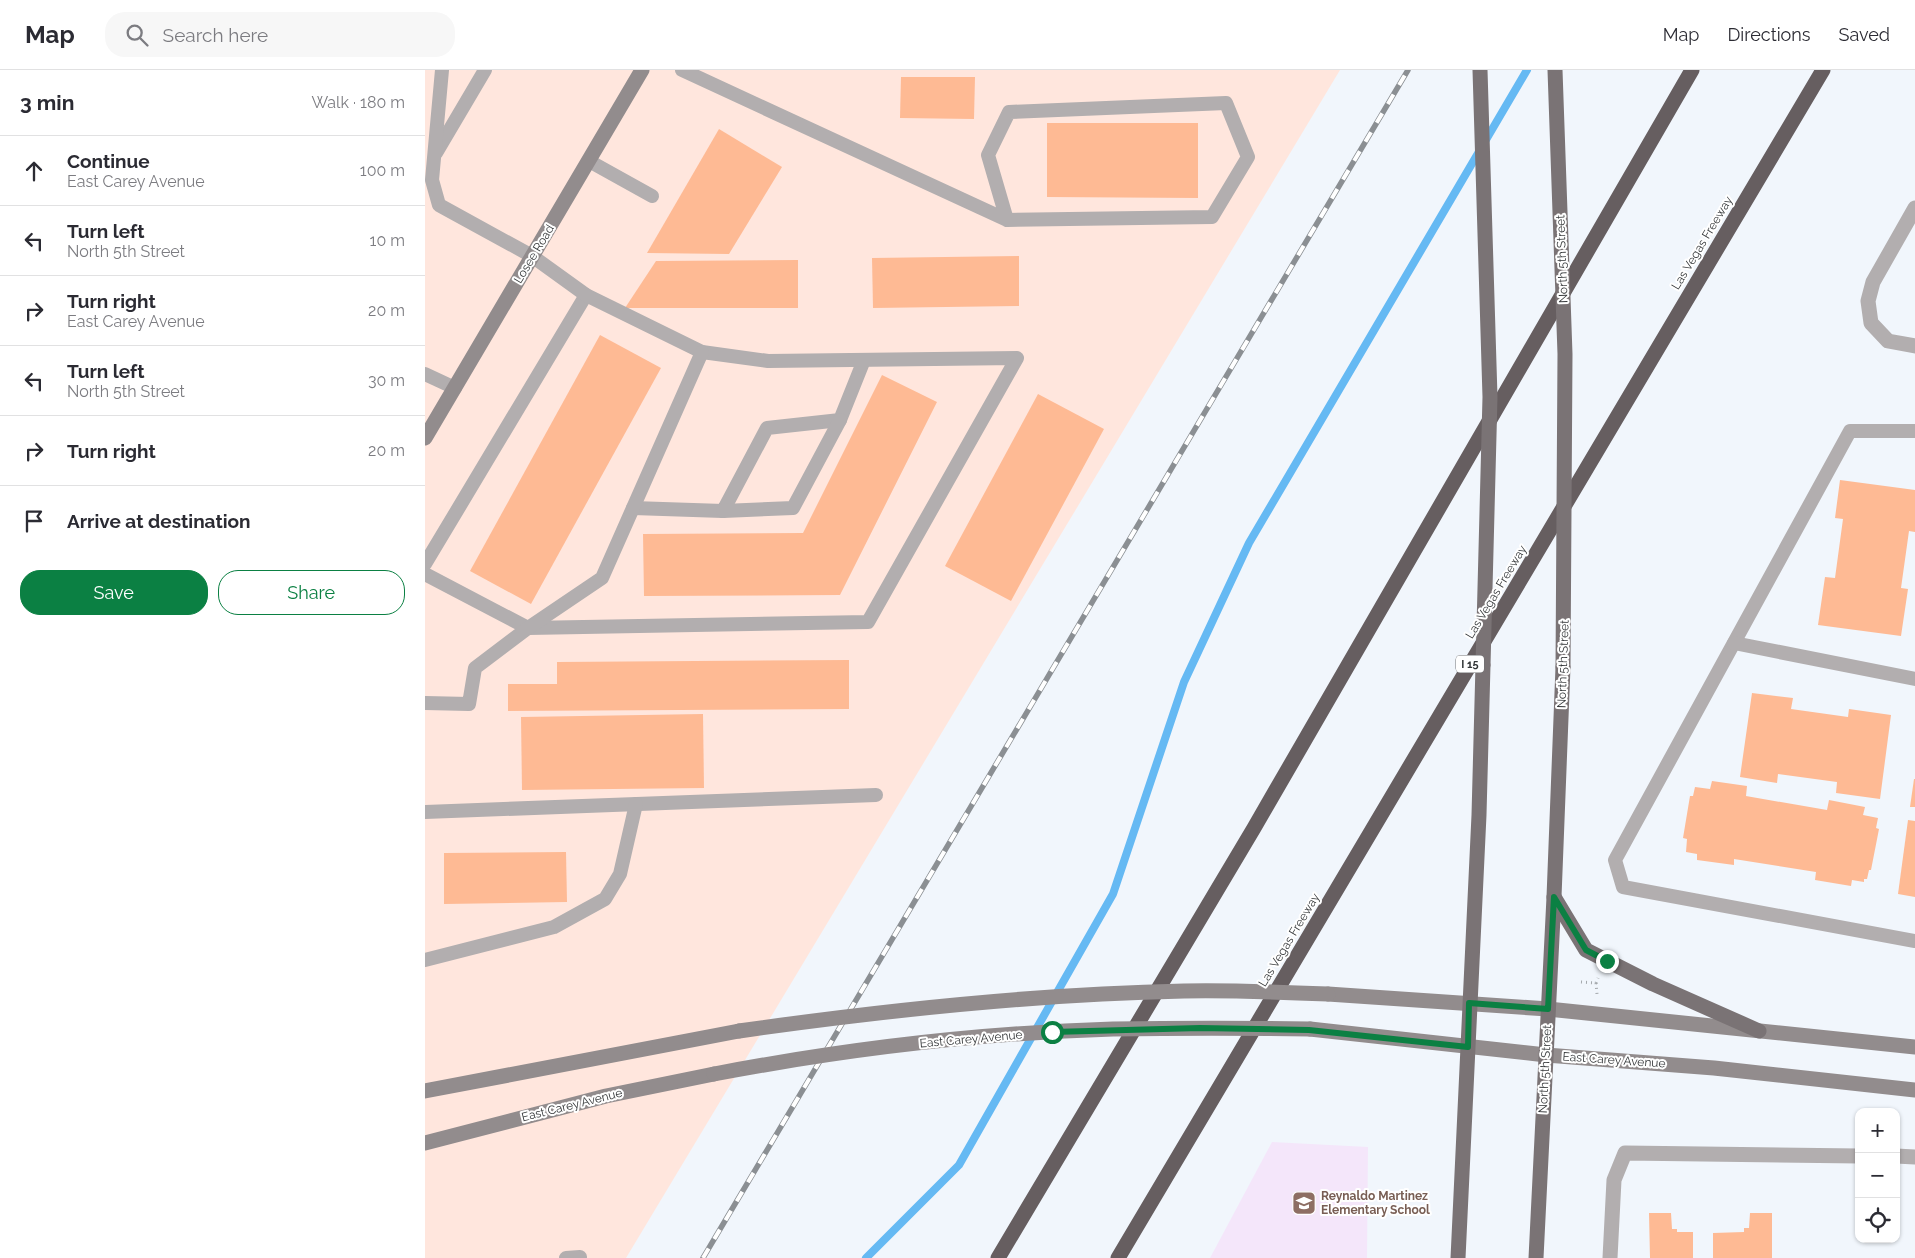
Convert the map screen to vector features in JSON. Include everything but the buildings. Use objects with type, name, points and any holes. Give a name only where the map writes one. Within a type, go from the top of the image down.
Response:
[{"type":"highway","points":[[998,1258],[1255,828],[1692,70]]},
{"type":"highway","name":"Las Vegas Freeway","points":[[1118,1258],[1823,70]]},
{"type":"main road","name":"Losee Road","points":[[425,438],[642,70]]},
{"type":"main road","points":[[1458,1258],[1479,814],[1490,397],[1480,70]]},
{"type":"main road","name":"North 5th Street","points":[[1535,1258],[1554,897],[1563,667],[1565,354],[1555,70]]},
{"type":"main road","points":[[1554,897],[1586,950],[1653,984],[1759,1031]]},
{"type":"main road","points":[[425,1091],[739,1031],[922,1007],[1069,996],[1185,991],[1329,994],[1548,1009],[1915,1047]]},
{"type":"main road","name":"East Carey Avenue","points":[[425,1143],[606,1096],[790,1059],[873,1048],[1052,1032],[1200,1028],[1309,1030],[1546,1056],[1714,1068],[1915,1090]]},
{"type":"street","points":[[1915,208],[1873,282],[1867,301],[1871,323],[1888,341],[1915,346]]},
{"type":"street","points":[[1610,1258],[1613,1180],[1625,1153],[1855,1156]]},
{"type":"street","points":[[1900,1156],[1915,1156]]},
{"type":"lane","points":[[425,574],[528,628],[868,622],[1017,358],[768,361],[702,352],[586,295],[532,256],[439,205],[433,180],[433,158],[442,70]]},
{"type":"lane","points":[[433,158],[485,70]]},
{"type":"lane","points":[[682,70],[1007,220],[1212,217],[1248,157],[1226,103],[1009,112],[988,155],[1007,220]]},
{"type":"lane","points":[[589,161],[652,196]]},
{"type":"lane","points":[[425,564],[586,295]]},
{"type":"lane","points":[[425,703],[469,704],[475,668],[528,628],[602,578],[702,352]]},
{"type":"lane","points":[[633,508],[723,511],[793,508],[839,420],[864,360]]},
{"type":"lane","points":[[425,374],[455,388]]},
{"type":"lane","points":[[723,511],[767,428],[839,420]]},
{"type":"lane","points":[[1915,431],[1850,430],[1615,860],[1623,887],[1915,941]]},
{"type":"lane","points":[[1734,643],[1915,679]]},
{"type":"lane","points":[[425,812],[876,795]]},
{"type":"lane","points":[[425,960],[554,928],[605,899],[619,874],[636,804]]},
{"type":"lane","points":[[566,1258],[579,1258]]},
{"type":"path","points":[[1596,983],[1597,994]]},
{"type":"shaded area","points":[[425,70],[1340,70],[626,1258],[425,1258]]},
{"type":"shaded area","name":"Reynaldo Martinez Elementary School","points":[[1272,1142],[1368,1147],[1367,1258],[1210,1258]]},
{"type":"waterway","points":[[866,1258],[959,1165],[1113,894],[1184,682],[1249,543],[1527,70]]},
{"type":"railway","points":[[703,1258],[1408,70]]},
{"type":"place","name":"Reynaldo Martinez Elementary School","points":[[1304,1203]]},
{"type":"route","points":[[1052,1032],[1200,1028],[1309,1030],[1398,1038],[1468,1047],[1469,1003],[1548,1009],[1554,897],[1586,950],[1607,961]]}]
